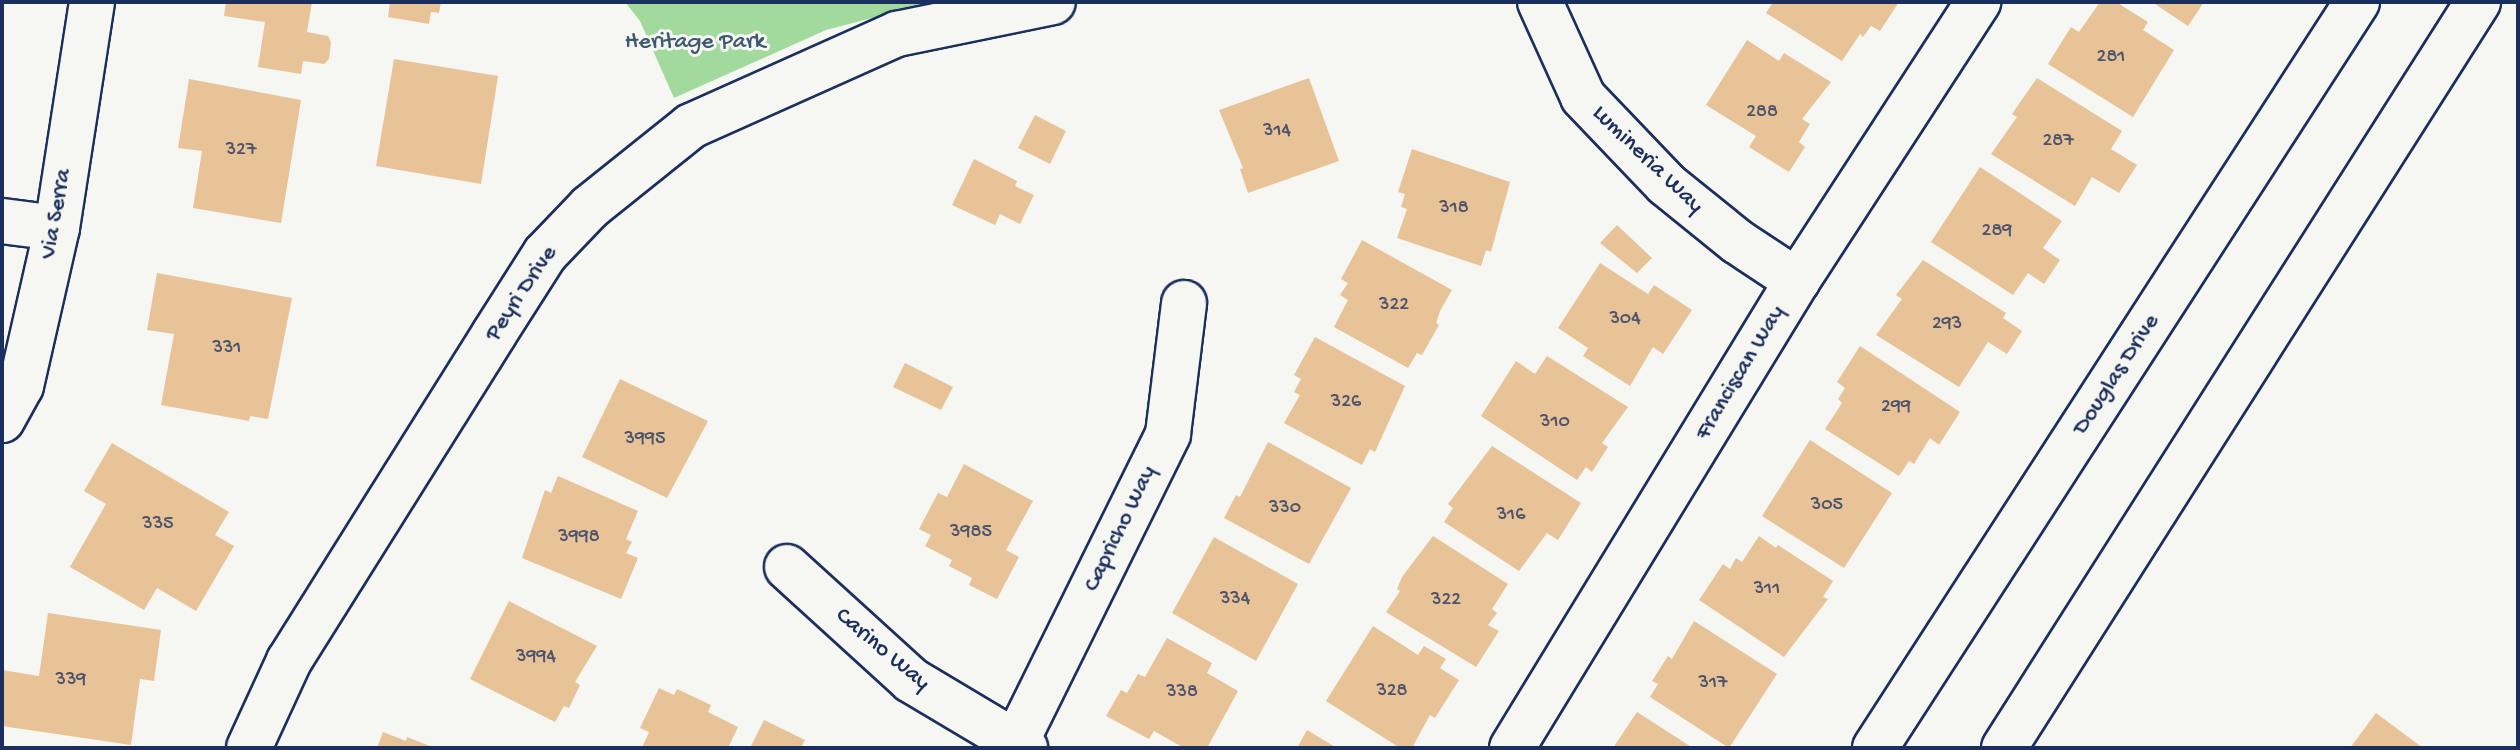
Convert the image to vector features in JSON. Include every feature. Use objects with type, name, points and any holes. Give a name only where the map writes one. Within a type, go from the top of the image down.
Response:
[{"type":"street","name":"Via Serra","points":[[2,420],[21,386],[57,228],[92,2]]},
{"type":"street","name":"Peyri Drive","points":[[249,748],[289,661],[502,321],[545,254],[590,207],[691,126],[897,34],[1053,2]]},
{"type":"street","name":"Lumineria Way","points":[[1540,2],[1583,97],[1666,184],[1738,242],[1797,281]]},
{"type":"street","name":"Franciscan Way","points":[[1512,748],[1797,281],[1978,2]]},
{"type":"street","name":"Douglas Drive","points":[[1875,748],[2357,2]]},
{"type":"street","points":[[2004,748],[2478,2]]},
{"type":"street","points":[[2,221],[57,228]]},
{"type":"street","name":"Capricho Way","points":[[1020,745],[1168,434],[1184,303]]},
{"type":"street","name":"Carino Way","points":[[787,567],[911,680],[1020,745]]},
{"type":"green space","name":"Heritage Park","points":[[625,2],[934,2],[826,30],[674,98],[640,21]]},
{"type":"building","points":[[226,2],[312,2],[307,32],[328,36],[331,42],[329,59],[324,64],[303,61],[301,74],[258,67],[265,22],[224,16]]},
{"type":"building","points":[[390,2],[441,2],[439,13],[431,12],[429,24],[388,17]]},
{"type":"building","points":[[1773,2],[1899,2],[1880,31],[1871,26],[1863,37],[1860,34],[1842,61],[1766,13]]},
{"type":"building","points":[[2100,2],[2116,2],[2148,22],[2143,30],[2174,50],[2133,117],[2048,64],[2071,27],[2079,32]]},
{"type":"building","points":[[2152,2],[2204,2],[2188,26]]},
{"type":"building","points":[[1747,40],[1779,61],[1784,53],[1831,82],[1802,119],[1810,124],[1799,142],[1805,147],[1789,172],[1749,147],[1756,136],[1706,105]]},
{"type":"building","points":[[394,59],[498,76],[481,184],[376,166]]},
{"type":"building","points":[[1309,78],[1339,161],[1248,193],[1240,169],[1243,168],[1219,110]]},
{"type":"building","points":[[2037,78],[2122,131],[2111,149],[2137,165],[2119,193],[2092,177],[2075,206],[1991,154],[2017,117],[2012,114]]},
{"type":"building","points":[[189,79],[301,100],[281,223],[193,208],[202,151],[178,148]]},
{"type":"building","points":[[1035,115],[1066,131],[1050,164],[1018,148]]},
{"type":"building","points":[[1412,149],[1510,182],[1491,252],[1486,250],[1481,266],[1397,238],[1407,209],[1401,207],[1405,194],[1398,192]]},
{"type":"building","points":[[974,159],[1017,181],[1015,186],[1034,195],[1020,224],[1000,214],[995,225],[952,205]]},
{"type":"building","points":[[1980,167],[2062,221],[2043,248],[2060,260],[2044,284],[2028,273],[2013,295],[1931,242]]},
{"type":"building","points":[[1617,225],[1652,258],[1637,273],[1600,243]]},
{"type":"building","points":[[1362,240],[1452,290],[1440,311],[1436,323],[1439,325],[1422,355],[1417,353],[1408,368],[1334,327],[1348,300],[1340,295],[1348,283],[1341,279]]},
{"type":"building","points":[[1923,260],[2006,313],[2003,318],[2022,331],[2007,354],[1988,342],[1959,387],[1876,335],[1902,299],[1896,295]]},
{"type":"building","points":[[1600,263],[1648,294],[1654,285],[1692,310],[1663,354],[1653,347],[1630,386],[1583,356],[1588,348],[1558,328]]},
{"type":"building","points":[[157,273],[292,298],[268,419],[250,416],[249,421],[161,405],[174,334],[147,330]]},
{"type":"building","points":[[1315,337],[1405,386],[1375,452],[1370,449],[1362,465],[1284,423],[1300,395],[1294,392],[1301,379],[1294,375]]},
{"type":"building","points":[[1860,346],[1960,412],[1939,445],[1930,438],[1914,464],[1909,461],[1899,476],[1825,429],[1842,403],[1838,399],[1845,388],[1837,382]]},
{"type":"building","points":[[1547,356],[1628,407],[1602,443],[1608,447],[1592,472],[1586,467],[1577,480],[1481,416],[1516,361],[1535,374]]},
{"type":"building","points":[[905,363],[953,387],[941,410],[893,387]]},
{"type":"building","points":[[620,379],[708,421],[667,498],[582,457]]},
{"type":"building","points":[[1810,440],[1892,493],[1844,568],[1762,516]]},
{"type":"building","points":[[1268,442],[1351,488],[1309,564],[1224,518],[1236,495],[1240,497]]},
{"type":"building","points":[[112,443],[229,512],[215,535],[234,546],[196,611],[157,588],[144,610],[70,567],[106,504],[84,491]]},
{"type":"building","points":[[1492,446],[1581,503],[1558,540],[1547,533],[1519,571],[1444,522],[1453,508],[1448,504]]},
{"type":"building","points":[[964,464],[1033,501],[1006,550],[1019,557],[997,599],[969,585],[972,578],[949,566],[952,560],[925,546],[931,535],[919,529],[938,493],[947,497]]},
{"type":"building","points":[[558,476],[638,511],[626,539],[632,542],[626,553],[638,558],[621,599],[522,558],[545,490],[551,493]]},
{"type":"building","points":[[1433,536],[1508,584],[1492,609],[1497,613],[1488,625],[1499,631],[1476,667],[1386,612],[1400,591],[1397,589],[1402,577]]},
{"type":"building","points":[[1759,536],[1833,581],[1823,597],[1828,599],[1784,657],[1699,600],[1723,564],[1730,569],[1736,558],[1742,562]]},
{"type":"building","points":[[1214,537],[1298,584],[1256,661],[1172,613]]},
{"type":"building","points":[[509,601],[597,646],[575,682],[580,685],[569,708],[564,706],[555,722],[470,679]]},
{"type":"building","points":[[48,613],[161,630],[154,681],[140,679],[131,745],[2,726],[2,670],[39,676]]},
{"type":"building","points":[[1694,621],[1777,674],[1729,748],[1650,697],[1658,684],[1652,681],[1668,656],[1672,659]]},
{"type":"building","points":[[1373,626],[1418,655],[1424,646],[1446,659],[1440,668],[1459,680],[1435,718],[1430,715],[1412,748],[1400,748],[1326,701]]},
{"type":"building","points":[[1167,638],[1212,663],[1207,673],[1238,691],[1207,748],[1184,748],[1154,731],[1149,739],[1106,716],[1121,690],[1127,693],[1138,674],[1145,677]]},
{"type":"building","points":[[659,688],[674,695],[677,689],[711,705],[708,712],[738,727],[728,748],[642,748],[649,732],[640,728]]},
{"type":"building","points":[[1637,712],[1693,748],[1613,748]]},
{"type":"building","points":[[2376,713],[2423,748],[2350,748]]},
{"type":"building","points":[[764,720],[805,740],[801,748],[750,748]]},
{"type":"building","points":[[1307,730],[1337,748],[1297,748]]},
{"type":"building","points":[[383,732],[406,741],[407,737],[435,748],[377,748]]}]
